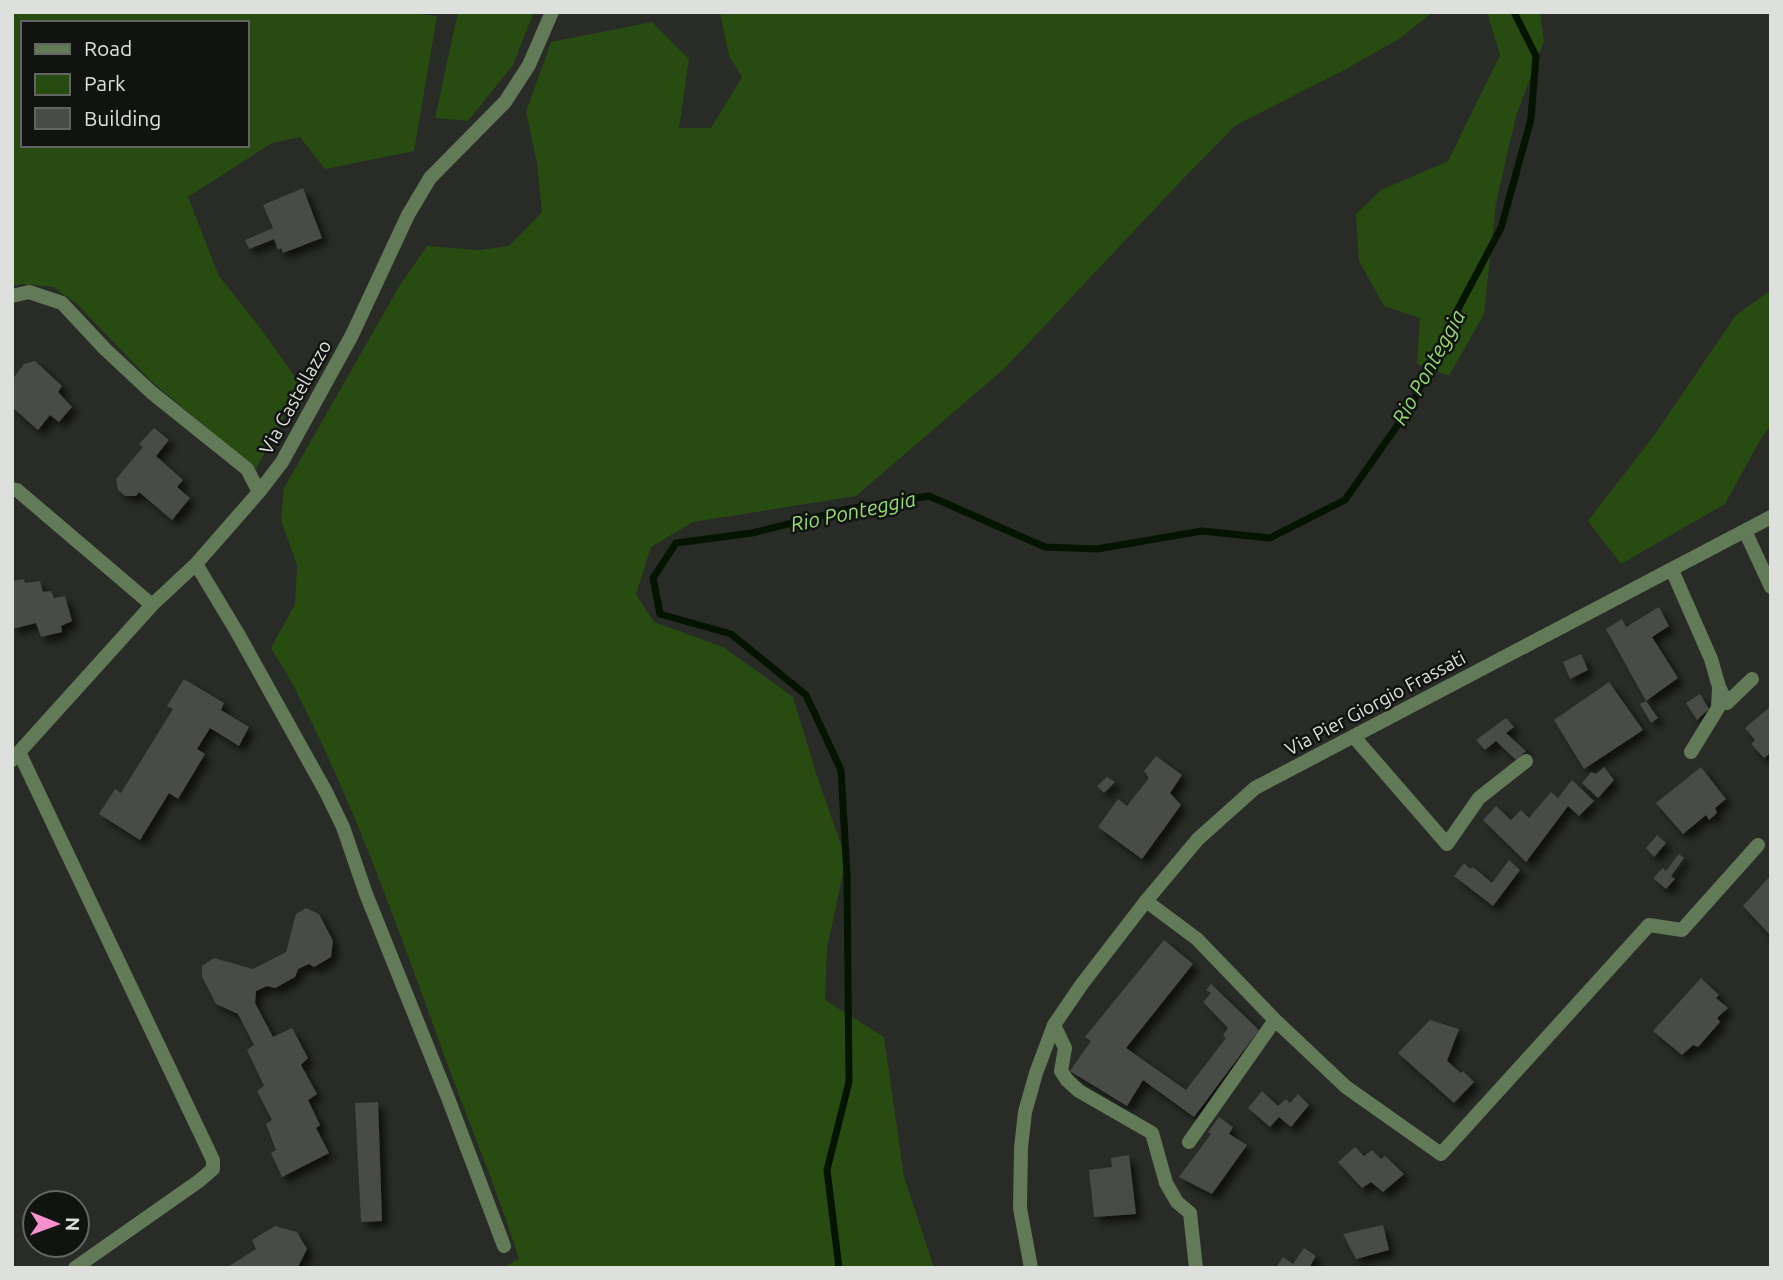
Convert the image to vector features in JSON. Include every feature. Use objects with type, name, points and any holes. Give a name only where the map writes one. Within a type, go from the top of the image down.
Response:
[{"type":"street","name":"Via Castellazzo","points":[[16,756],[152,605],[196,564],[282,462],[352,335],[408,215],[430,178],[505,102],[529,65],[552,12]]},
{"type":"street","points":[[12,296],[29,292],[62,303],[105,349],[151,392],[247,469],[259,492]]},
{"type":"street","points":[[12,489],[17,490],[152,605]]},
{"type":"street","name":"Via Pier Giorgio Frassati","points":[[1031,1268],[1020,1209],[1021,1148],[1025,1112],[1054,1025],[1146,901],[1198,839],[1255,788],[1771,517]]},
{"type":"street","points":[[1745,531],[1771,587]]},
{"type":"street","points":[[196,564],[320,780],[343,827],[366,894],[504,1246]]},
{"type":"street","points":[[1672,570],[1711,659],[1727,704],[1752,680]]},
{"type":"street","points":[[1690,752],[1717,708],[1719,687]]},
{"type":"street","points":[[1354,737],[1447,844],[1479,798],[1526,761]]},
{"type":"street","points":[[16,756],[213,1160],[213,1169],[199,1181],[75,1268]]},
{"type":"street","points":[[1146,901],[1197,939],[1275,1020],[1346,1087],[1441,1154],[1649,925],[1682,930],[1758,845]]},
{"type":"street","points":[[1189,1142],[1275,1020]]},
{"type":"street","points":[[1054,1025],[1065,1048],[1060,1071],[1067,1080],[1079,1091],[1152,1133],[1166,1183],[1177,1202],[1190,1213],[1196,1268]]},
{"type":"green space","points":[[12,12],[404,12],[437,16],[414,151],[325,169],[300,137],[272,143],[188,197],[219,276],[301,385],[256,469],[151,381],[76,303],[53,287],[22,284],[12,286]]},
{"type":"green space","points":[[458,12],[534,12],[513,65],[468,121],[435,118]]},
{"type":"green space","points":[[720,12],[1433,12],[1399,39],[1236,125],[1005,368],[856,496],[693,522],[651,547],[636,594],[654,622],[723,647],[793,697],[846,859],[827,948],[825,1000],[884,1037],[904,1177],[934,1268],[502,1268],[519,1259],[492,1180],[359,828],[321,741],[271,648],[295,604],[297,565],[281,520],[284,488],[400,285],[427,246],[479,250],[509,246],[542,212],[537,163],[526,112],[551,42],[652,22],[689,59],[679,128],[711,128],[742,77],[729,56]]},
{"type":"green space","points":[[1487,12],[1540,12],[1544,41],[1516,116],[1496,203],[1484,314],[1449,376],[1417,364],[1420,318],[1384,306],[1359,261],[1356,214],[1381,190],[1448,161],[1500,55]]},
{"type":"green space","points":[[1771,290],[1771,426],[1763,435],[1725,504],[1621,564],[1588,521],[1655,434],[1736,315]]},
{"type":"building","points":[[303,188],[322,238],[283,253],[281,248],[278,250],[274,239],[249,249],[245,240],[273,228],[263,205]]},
{"type":"building","points":[[35,361],[62,386],[58,392],[72,407],[59,422],[50,415],[38,430],[12,407],[12,380],[24,364]]},
{"type":"building","points":[[154,428],[169,440],[156,456],[183,480],[177,487],[190,498],[172,520],[139,492],[136,496],[125,496],[118,490],[116,479],[143,447],[139,444]]},
{"type":"building","points":[[24,579],[25,583],[40,581],[43,592],[51,591],[54,598],[65,596],[72,621],[61,626],[62,632],[41,637],[36,623],[12,629],[12,581]]},
{"type":"building","points":[[1659,607],[1669,626],[1652,637],[1678,678],[1646,701],[1606,629],[1622,619],[1626,627]]},
{"type":"building","points":[[1581,654],[1588,670],[1570,679],[1563,662]]},
{"type":"building","points":[[184,679],[224,703],[221,710],[249,727],[239,746],[210,728],[197,749],[205,754],[178,799],[169,793],[140,840],[99,814],[115,789],[121,793],[173,709],[167,706]]},
{"type":"building","points":[[1609,682],[1643,730],[1584,769],[1554,720]]},
{"type":"building","points":[[1700,694],[1709,709],[1697,720],[1686,703]]},
{"type":"building","points":[[1646,701],[1658,718],[1651,723],[1640,704]]},
{"type":"building","points":[[1771,706],[1771,753],[1764,758],[1751,744],[1755,740],[1745,728]]},
{"type":"building","points":[[1506,718],[1514,727],[1506,733],[1526,751],[1516,760],[1496,741],[1485,750],[1476,740]]},
{"type":"building","points":[[1156,756],[1182,775],[1170,793],[1181,805],[1142,859],[1098,827],[1118,799],[1127,806],[1149,778],[1144,771]]},
{"type":"building","points":[[1604,767],[1614,780],[1598,798],[1582,783],[1591,772],[1596,774]]},
{"type":"building","points":[[1701,767],[1726,799],[1715,808],[1717,813],[1709,820],[1706,815],[1683,834],[1656,803]]},
{"type":"building","points":[[1107,777],[1115,782],[1104,793],[1097,786]]},
{"type":"building","points":[[1572,780],[1594,801],[1579,816],[1568,806],[1526,862],[1483,820],[1496,806],[1511,820],[1521,810],[1529,818],[1551,792],[1558,798]]},
{"type":"building","points":[[1657,835],[1666,843],[1654,857],[1646,848]]},
{"type":"building","points":[[1679,854],[1684,858],[1671,876],[1675,879],[1666,889],[1653,878],[1663,868],[1666,871]]},
{"type":"building","points":[[1509,860],[1520,870],[1493,906],[1454,876],[1464,863],[1492,883]]},
{"type":"building","points":[[1771,875],[1771,936],[1743,906]]},
{"type":"building","points":[[306,908],[319,914],[333,941],[331,957],[314,967],[309,964],[298,969],[295,977],[275,988],[267,986],[256,991],[255,1003],[273,1037],[292,1028],[308,1058],[301,1065],[317,1094],[308,1100],[320,1125],[316,1128],[329,1153],[282,1177],[271,1153],[276,1150],[266,1124],[272,1120],[257,1091],[264,1086],[247,1050],[254,1045],[238,1014],[216,1004],[202,977],[202,966],[214,958],[253,969],[286,952],[296,914]]},
{"type":"building","points":[[1164,940],[1193,964],[1126,1048],[1186,1090],[1226,1038],[1223,1035],[1228,1028],[1203,1002],[1211,993],[1206,990],[1211,984],[1259,1030],[1194,1117],[1143,1080],[1127,1106],[1070,1071],[1091,1041],[1085,1037]]},
{"type":"building","points":[[1701,978],[1719,995],[1716,998],[1728,1008],[1717,1018],[1720,1022],[1698,1047],[1693,1045],[1682,1055],[1653,1031]]},
{"type":"building","points":[[1430,1020],[1459,1029],[1447,1061],[1474,1082],[1454,1103],[1398,1053]]},
{"type":"building","points":[[1262,1091],[1278,1106],[1286,1099],[1290,1103],[1298,1094],[1309,1105],[1291,1127],[1279,1117],[1270,1127],[1248,1108]]},
{"type":"building","points":[[378,1102],[382,1221],[361,1222],[355,1103]]},
{"type":"building","points":[[1219,1117],[1233,1127],[1229,1134],[1247,1145],[1212,1194],[1179,1177],[1211,1134],[1208,1132]]},
{"type":"building","points":[[1355,1147],[1364,1156],[1372,1150],[1381,1159],[1385,1156],[1404,1174],[1383,1192],[1371,1182],[1362,1188],[1338,1162]]},
{"type":"building","points":[[1129,1155],[1136,1214],[1094,1217],[1089,1170],[1112,1167],[1111,1158]]},
{"type":"building","points":[[1383,1225],[1389,1250],[1356,1259],[1343,1234]]},
{"type":"building","points":[[275,1226],[297,1232],[307,1249],[298,1267],[226,1268],[256,1249],[252,1240]]},
{"type":"building","points":[[1304,1248],[1316,1256],[1309,1268],[1276,1268],[1283,1257],[1293,1264]]},
{"type":"waterway","name":"Rio Ponteggia","points":[[839,1268],[827,1170],[849,1082],[847,875],[841,770],[806,695],[731,634],[660,614],[653,578],[676,543],[752,533],[848,509],[929,496],[1045,547],[1097,549],[1202,531],[1270,538],[1345,500],[1411,406],[1501,228],[1531,119],[1536,56],[1514,12]]}]
